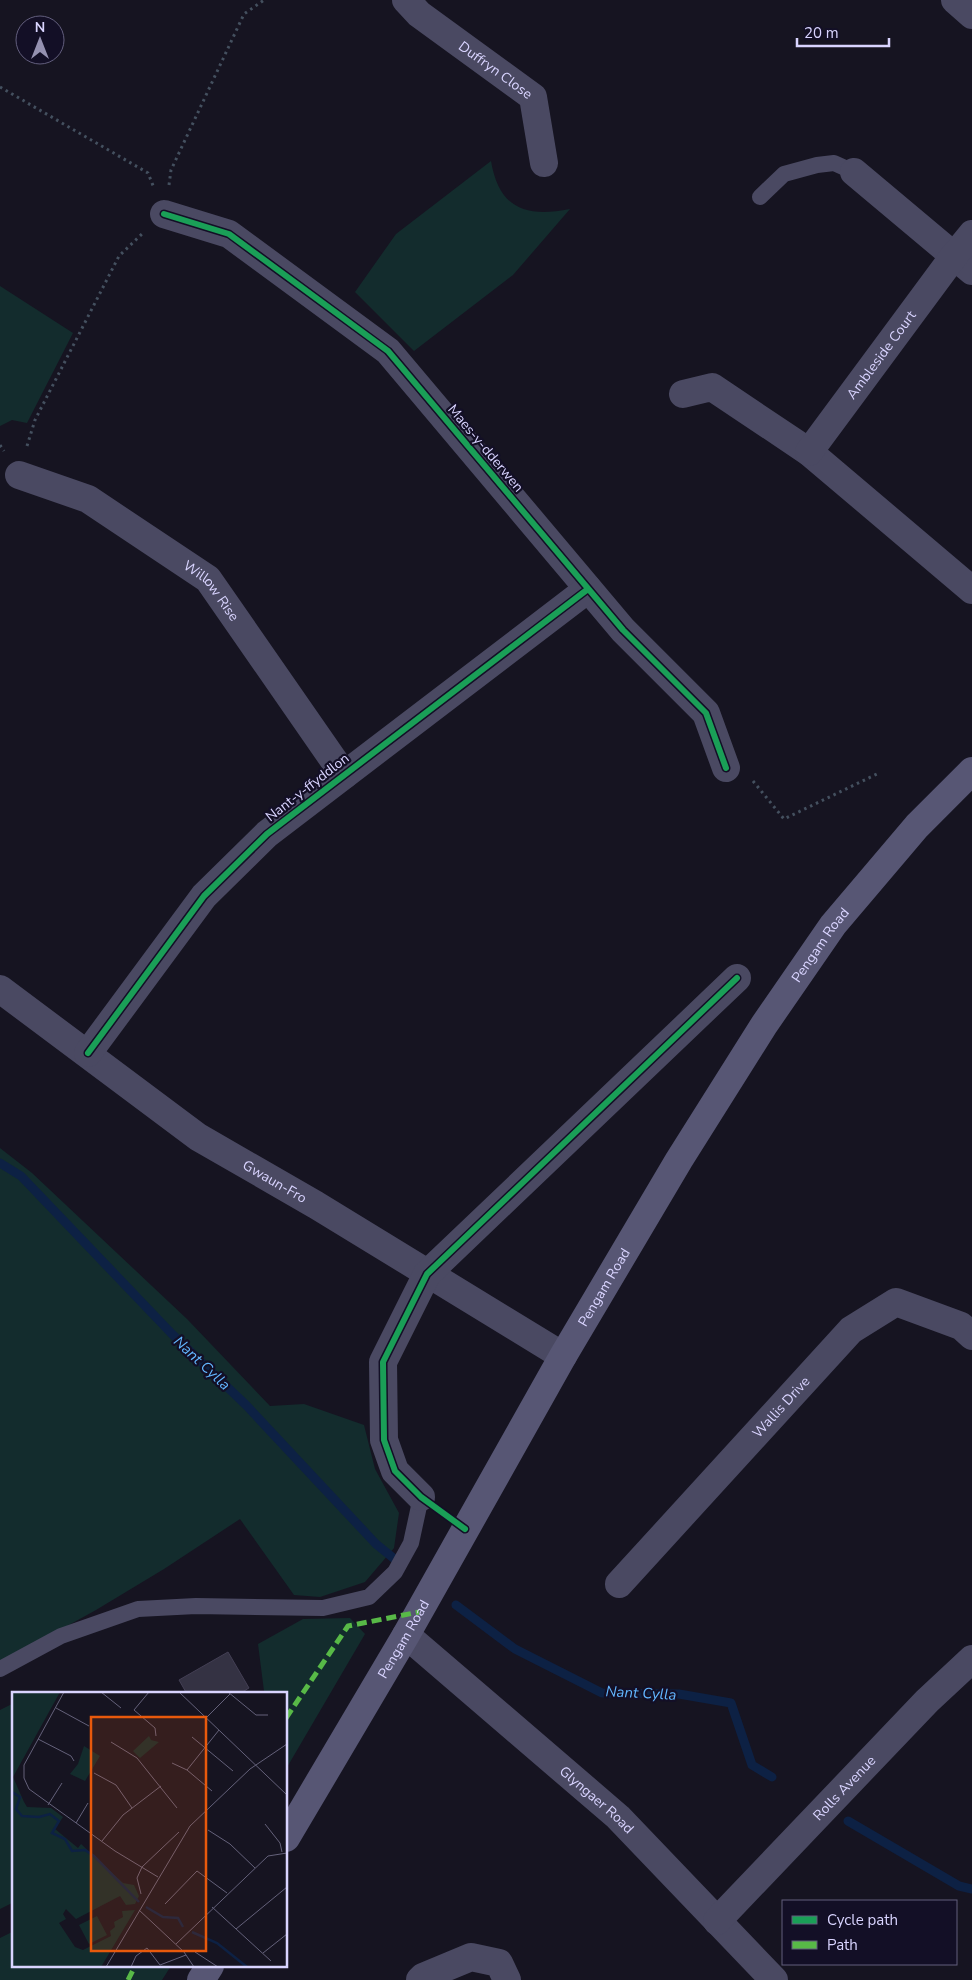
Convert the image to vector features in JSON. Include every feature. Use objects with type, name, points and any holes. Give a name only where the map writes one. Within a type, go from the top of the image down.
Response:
[{"type":"main road","name":"Pengam Road","points":[[288,1835],[406,1635],[563,1356],[680,1160],[750,1049],[833,925],[917,826],[972,771]]},
{"type":"main road","points":[[201,1980],[209,1968]]},
{"type":"street","name":"Duffryn Close","points":[[406,0],[419,14],[533,97],[544,163]]},
{"type":"street","points":[[854,172],[963,263]]},
{"type":"street","name":"Maes-y-dderwen","points":[[164,214],[229,234],[388,351],[623,630],[706,713],[726,768]]},
{"type":"street","name":"Ambleside Court","points":[[808,452],[963,263],[972,234]]},
{"type":"street","points":[[683,394],[712,387],[808,452],[972,590]]},
{"type":"street","name":"Willow Rise","points":[[19,475],[88,499],[208,578],[344,775]]},
{"type":"street","name":"Nant-y-ffyddlon","points":[[88,1053],[204,896],[267,834],[588,589]]},
{"type":"street","points":[[421,1497],[395,1471],[384,1440],[383,1362],[427,1274],[737,978]]},
{"type":"street","name":"Gwaun-Fro","points":[[0,989],[198,1136],[316,1205],[563,1356]]},
{"type":"street","name":"Wallis Drive","points":[[619,1584],[851,1330],[896,1302],[961,1326],[972,1336]]},
{"type":"street","name":"Glyngaer Road","points":[[406,1635],[618,1817],[774,1980]]},
{"type":"street","name":"Rolls Avenue","points":[[718,1921],[927,1701],[972,1659]]},
{"type":"street","points":[[420,1980],[471,1956],[499,1963],[507,1980]]},
{"type":"lane","points":[[760,197],[784,174],[817,165],[834,163],[854,172]]},
{"type":"lane","points":[[0,1669],[61,1636],[138,1609],[196,1606],[322,1608],[370,1597],[395,1572],[411,1543],[421,1497]]},
{"type":"path","points":[[19,475],[35,420],[119,256],[164,214],[171,170],[244,14],[264,0]]},
{"type":"path","points":[[0,87],[148,173],[164,214]]},
{"type":"path","points":[[726,768],[742,768],[784,819],[879,773]]},
{"type":"green space","points":[[491,161],[500,190],[517,206],[540,212],[570,209],[513,275],[414,351],[355,292],[396,234]]},
{"type":"green space","points":[[0,286],[73,333],[27,423],[12,420],[0,426]]},
{"type":"green space","points":[[0,1148],[32,1173],[187,1319],[270,1406],[304,1404],[364,1425],[375,1469],[399,1513],[394,1548],[365,1582],[320,1597],[294,1595],[240,1519],[164,1569],[96,1610],[0,1663]]},
{"type":"green space","points":[[350,1618],[365,1634],[288,1766],[288,1692],[263,1692],[258,1644],[303,1619]]},
{"type":"green space","points":[[12,1704],[12,1903],[0,1909],[0,1710]]},
{"type":"green space","points":[[12,1932],[12,1968],[170,1968],[162,1980],[0,1980],[0,1938]]},
{"type":"building","points":[[228,1652],[249,1688],[242,1692],[186,1692],[179,1680]]},
{"type":"waterway","name":"Nant Cylla","points":[[0,1163],[21,1176],[172,1334],[246,1405],[376,1544],[402,1565]]},
{"type":"waterway","name":"Nant Cylla","points":[[456,1605],[515,1649],[602,1693],[679,1694],[731,1703],[752,1765],[772,1777]]},
{"type":"waterway","name":"Nant Cylla","points":[[848,1821],[959,1886],[972,1889]]},
{"type":"marked path","points":[[288,1715],[348,1626],[419,1612]]},
{"type":"marked path","points":[[128,1980],[134,1968]]},
{"type":"cycle path","points":[[164,214],[229,234],[388,351],[623,630],[706,713],[726,768]]},
{"type":"cycle path","points":[[88,1053],[204,896],[267,834],[588,589]]},
{"type":"cycle path","points":[[465,1529],[421,1497],[395,1471],[384,1440],[383,1362],[427,1274],[737,978]]}]
